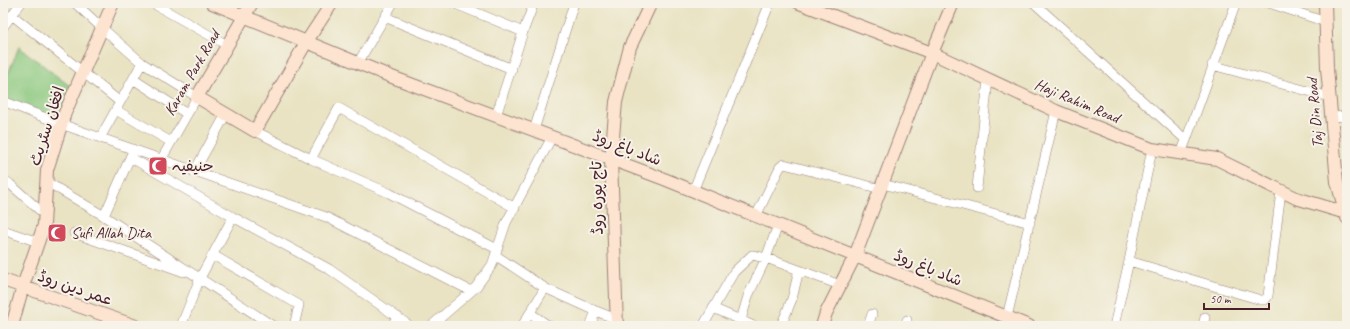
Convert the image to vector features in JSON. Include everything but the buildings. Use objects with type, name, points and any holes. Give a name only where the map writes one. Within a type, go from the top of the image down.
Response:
[{"type":"main road","name":"افغان سٹریٹ","points":[[14,325],[23,286],[44,225],[48,170],[65,113],[113,3]]},
{"type":"main road","name":"شاد باغ روڈ","points":[[212,3],[392,77],[693,191],[1027,326]]},
{"type":"main road","name":"Karam Park Road","points":[[198,97],[252,3]]},
{"type":"main road","points":[[198,97],[255,131],[307,41],[332,3]]},
{"type":"main road","name":"تاج پورہ روڈ","points":[[617,323],[611,160],[616,102],[630,47],[651,3]]},
{"type":"main road","name":"Haji Rahim Road","points":[[799,3],[932,53],[1056,111],[1152,149],[1217,159],[1296,198],[1346,216]]},
{"type":"main road","points":[[822,326],[826,313],[855,256],[932,53],[953,3]]},
{"type":"main road","name":"Taj Din Road","points":[[1325,3],[1330,97],[1337,182],[1346,216]]},
{"type":"main road","name":"عمر دین روڈ","points":[[3,280],[136,326]]},
{"type":"street","points":[[3,27],[21,3]]},
{"type":"street","points":[[76,3],[142,63],[198,97]]},
{"type":"street","points":[[152,3],[227,46]]},
{"type":"street","points":[[358,63],[393,3]]},
{"type":"street","points":[[453,3],[523,32]]},
{"type":"street","points":[[496,116],[534,3]]},
{"type":"street","points":[[534,130],[574,3]]},
{"type":"street","points":[[693,191],[770,3]]},
{"type":"street","points":[[1034,3],[1186,140]]},
{"type":"street","points":[[1181,154],[1212,65],[1236,3]]},
{"type":"street","points":[[1269,3],[1326,22]]},
{"type":"street","points":[[12,14],[83,72],[118,106],[171,142]]},
{"type":"street","points":[[385,17],[512,69]]},
{"type":"street","points":[[100,138],[142,63]]},
{"type":"street","points":[[1212,65],[1330,97]]},
{"type":"street","points":[[133,79],[188,114]]},
{"type":"street","points":[[977,188],[988,79]]},
{"type":"street","name":"Karam Park Road","points":[[160,160],[198,97]]},
{"type":"street","points":[[3,101],[100,138],[132,154],[233,217],[329,269],[398,316],[410,326]]},
{"type":"street","points":[[312,159],[339,108],[514,208]]},
{"type":"street","points":[[1007,317],[1056,111]]},
{"type":"street","points":[[194,172],[226,114]]},
{"type":"street","points":[[1332,117],[1347,116]]},
{"type":"street","points":[[255,131],[312,159],[389,193],[496,252],[545,288],[596,311],[617,323]]},
{"type":"street","points":[[431,326],[476,286],[492,265],[506,223],[552,138]]},
{"type":"street","points":[[1114,326],[1152,149]]},
{"type":"street","points":[[132,154],[160,160],[326,217],[471,291]]},
{"type":"street","points":[[104,216],[132,154]]},
{"type":"street","points":[[756,216],[780,168],[784,164],[882,186],[1030,223]]},
{"type":"street","points":[[3,179],[44,214]]},
{"type":"street","points":[[47,182],[104,216],[274,326]]},
{"type":"street","points":[[1129,261],[1265,300],[1268,296],[1281,191]]},
{"type":"street","points":[[181,326],[200,278],[233,217]]},
{"type":"street","points":[[741,320],[748,296],[766,258],[778,225]]},
{"type":"street","points":[[3,230],[38,242]]},
{"type":"street","points":[[74,233],[200,278]]},
{"type":"street","points":[[213,255],[299,305],[294,326]]},
{"type":"street","points":[[703,326],[734,272],[752,255],[766,258],[840,285]]},
{"type":"street","points":[[781,326],[792,299],[799,270]]},
{"type":"street","points":[[522,326],[545,288]]},
{"type":"street","points":[[712,308],[754,326]]},
{"type":"street","points":[[590,326],[596,311]]},
{"type":"street","points":[[530,313],[549,326]]},
{"type":"street","points":[[868,326],[872,314]]},
{"type":"street","points":[[391,326],[398,316]]},
{"type":"green space","points":[[19,47],[75,90],[61,124],[3,101],[3,86]]},
{"type":"place","name":"حنیفیہ","points":[[158,166]]},
{"type":"place","name":"Sufi Allah Dita","points":[[57,233]]}]
